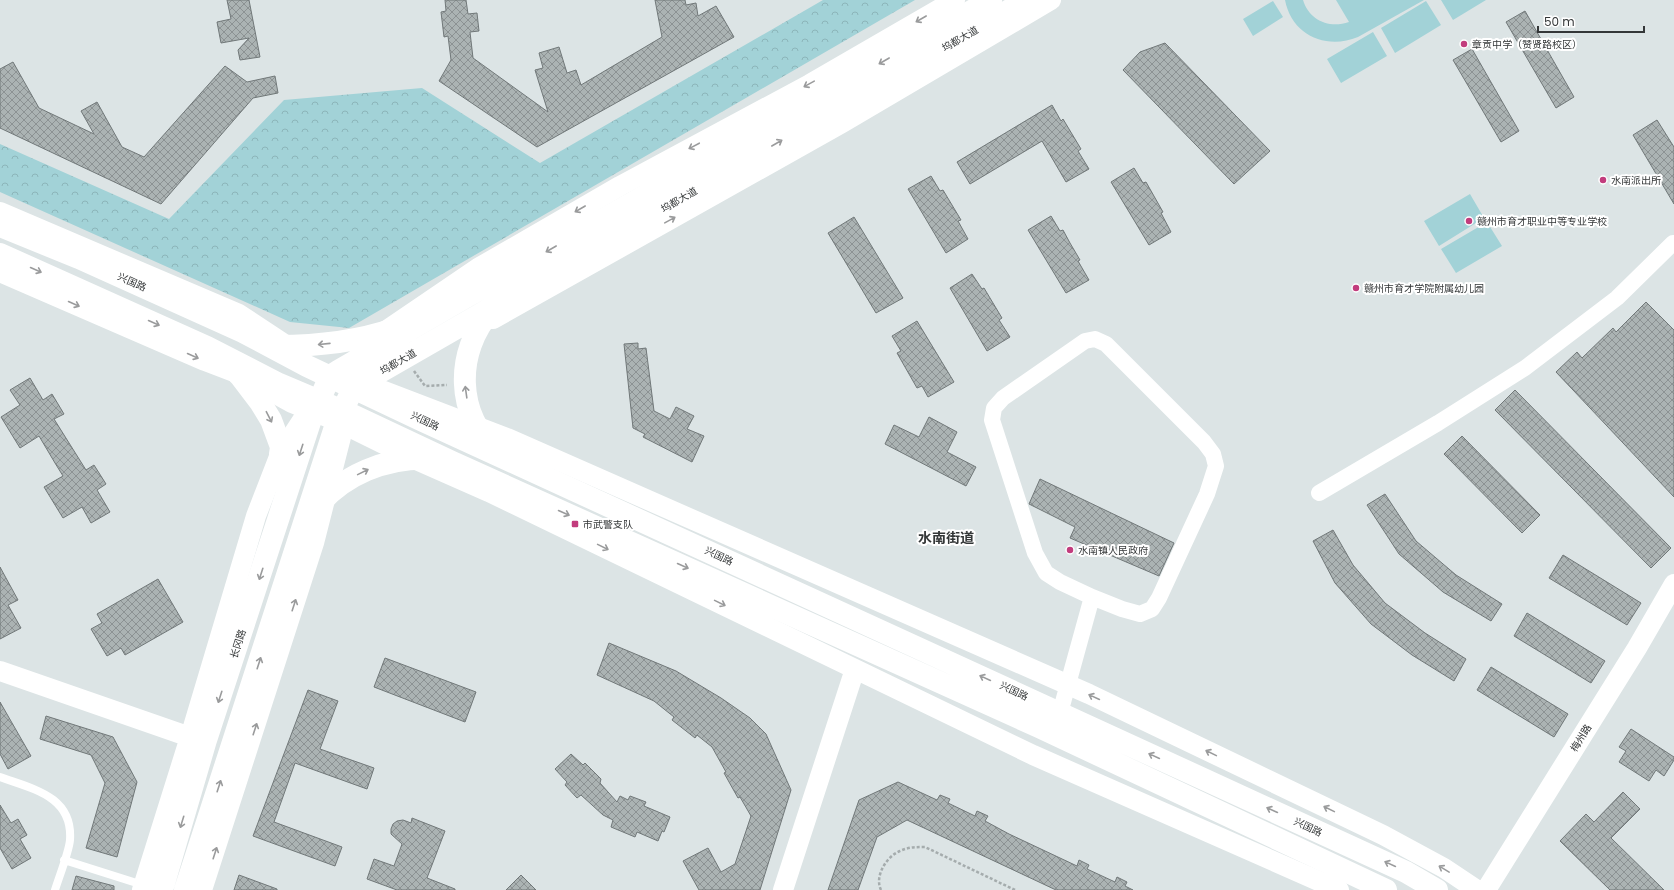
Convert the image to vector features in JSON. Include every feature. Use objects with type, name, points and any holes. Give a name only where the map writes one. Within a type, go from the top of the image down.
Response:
[{"type":"main road","name":"坞都大道","points":[[331,372],[991,0]]},
{"type":"main road","name":"坞都大道","points":[[362,386],[501,302],[1027,0]]},
{"type":"main road","name":"兴国路","points":[[0,226],[79,258],[243,332],[307,366],[331,372],[362,386],[421,420],[507,458],[1406,872],[1437,890]]},
{"type":"main road","points":[[0,254],[207,347],[279,384],[313,405],[452,462],[1039,727],[1386,890]]},
{"type":"main road","points":[[243,332],[277,346],[326,344],[350,341],[422,320],[466,297]]},
{"type":"main road","points":[[501,302],[490,311],[479,327],[469,348],[464,377],[468,405],[478,427],[487,440],[507,458]]},
{"type":"main road","points":[[207,347],[219,355],[239,374],[268,415],[281,448],[280,454],[285,465],[286,500]]},
{"type":"main road","points":[[313,405],[331,372]]},
{"type":"main road","points":[[185,890],[304,526],[343,418],[362,386]]},
{"type":"main road","name":"长冈路","points":[[149,888],[206,740],[286,500],[313,405]]},
{"type":"main road","points":[[304,526],[313,511],[327,496],[351,478],[366,470],[394,461],[412,458],[438,459],[452,462]]},
{"type":"street","points":[[0,212],[239,314],[331,372],[381,333],[478,268],[620,186],[810,84],[955,0]]},
{"type":"street","points":[[362,386],[479,327],[842,123],[1051,0]]},
{"type":"street","points":[[1319,493],[1438,423],[1524,368],[1617,298],[1673,243]]},
{"type":"street","points":[[0,272],[205,361],[239,374],[292,403],[313,405]]},
{"type":"street","points":[[1095,340],[1106,344],[1204,442],[1213,454],[1216,466],[1207,494],[1159,598],[1152,609],[1140,614],[1122,609],[1092,596],[1060,582],[1046,573],[1035,553],[992,420],[994,408],[1003,398],[1085,341],[1095,340]]},
{"type":"street","points":[[362,386],[507,438],[1068,685],[1383,835],[1444,868],[1477,890]]},
{"type":"street","points":[[149,888],[190,737],[256,516],[280,454],[313,405]]},
{"type":"street","points":[[202,890],[314,542],[327,496],[343,418],[412,458],[497,496],[1033,755],[1339,890]]},
{"type":"street","name":"梅州路","points":[[1486,890],[1637,648],[1674,584]]},
{"type":"street","points":[[1060,713],[1092,596]]},
{"type":"street","points":[[783,890],[855,669]]},
{"type":"street","points":[[0,671],[190,737]]},
{"type":"lane","points":[[0,777],[44,793],[58,803],[67,817],[70,840],[55,890]]},
{"type":"lane","points":[[64,860],[149,888]]},
{"type":"path","points":[[881,890],[879,885],[882,869],[890,858],[899,851],[912,847],[925,847],[1015,890]]},
{"type":"green space","points":[[823,0],[915,0],[349,328],[290,322],[0,192],[0,144],[169,219],[284,100],[422,88],[540,163]]},
{"type":"green space","points":[[1285,0],[1303,0],[1310,13],[1315,18],[1327,23],[1342,24],[1349,22],[1336,0],[1424,0],[1358,37],[1346,41],[1334,42],[1312,37],[1303,31],[1295,23]]},
{"type":"green space","points":[[1441,0],[1486,0],[1453,20]]},
{"type":"green space","points":[[1273,1],[1283,17],[1253,36],[1243,19]]},
{"type":"green space","points":[[1426,1],[1441,25],[1395,53],[1381,28]]},
{"type":"green space","points":[[1373,32],[1387,56],[1341,83],[1327,59]]},
{"type":"green space","points":[[1470,194],[1484,218],[1439,246],[1424,221]]},
{"type":"green space","points":[[1487,222],[1502,246],[1456,273],[1441,249]]},
{"type":"building","points":[[227,0],[249,0],[260,57],[240,60],[238,50],[249,38],[221,43],[217,22],[231,19]]},
{"type":"building","points":[[445,0],[466,0],[468,14],[477,13],[479,31],[470,32],[473,58],[548,112],[535,70],[543,68],[539,53],[559,47],[567,73],[576,70],[581,85],[662,37],[655,0],[685,0],[686,5],[696,3],[698,16],[716,6],[734,37],[537,147],[439,81],[451,60],[448,36],[444,37],[441,12],[446,11]]},
{"type":"building","points":[[1525,11],[1574,97],[1556,108],[1506,22]]},
{"type":"building","points":[[1165,43],[1270,151],[1234,184],[1123,70],[1140,52]]},
{"type":"building","points":[[1472,49],[1519,131],[1501,142],[1453,60]]},
{"type":"building","points":[[13,62],[39,108],[94,134],[81,111],[97,102],[122,147],[144,157],[225,66],[247,82],[275,76],[278,93],[253,98],[161,204],[0,128],[0,69]]},
{"type":"building","points":[[1052,105],[1061,121],[1063,119],[1081,149],[1078,151],[1089,169],[1066,182],[1042,141],[970,184],[957,162]]},
{"type":"building","points":[[1657,120],[1674,147],[1674,204],[1633,135]]},
{"type":"building","points":[[1134,168],[1143,183],[1146,182],[1163,212],[1161,213],[1171,232],[1149,245],[1111,182]]},
{"type":"building","points":[[931,176],[940,191],[943,190],[961,220],[958,221],[968,239],[946,253],[908,189]]},
{"type":"building","points":[[1051,216],[1060,231],[1063,230],[1080,260],[1078,261],[1089,280],[1066,293],[1028,230]]},
{"type":"building","points":[[854,217],[903,298],[876,313],[828,233]]},
{"type":"building","points":[[972,274],[982,289],[984,288],[1002,318],[999,320],[1010,337],[987,351],[950,288]]},
{"type":"building","points":[[1646,302],[1674,330],[1674,497],[1556,372],[1577,352],[1582,358],[1613,328],[1616,332]]},
{"type":"building","points":[[917,321],[954,382],[928,397],[922,386],[917,388],[897,353],[901,351],[892,336]]},
{"type":"building","points":[[638,343],[638,349],[646,348],[654,411],[670,419],[676,407],[694,416],[687,429],[704,436],[692,462],[643,437],[645,434],[633,428],[624,344]]},
{"type":"building","points":[[30,378],[43,400],[52,394],[64,414],[54,419],[86,470],[94,465],[106,484],[97,490],[110,512],[91,523],[82,507],[63,518],[44,487],[63,476],[39,436],[20,448],[1,417],[20,405],[10,390]]},
{"type":"building","points":[[1515,390],[1671,548],[1651,568],[1495,410]]},
{"type":"building","points":[[929,417],[957,432],[947,452],[976,467],[966,486],[885,444],[894,425],[919,437]]},
{"type":"building","points":[[1462,436],[1540,515],[1522,533],[1444,454]]},
{"type":"building","points":[[1040,479],[1174,543],[1159,576],[1070,538],[1075,527],[1029,504]]},
{"type":"building","points":[[1385,494],[1416,541],[1456,575],[1502,604],[1491,621],[1443,592],[1399,554],[1367,505]]},
{"type":"building","points":[[1333,530],[1353,565],[1385,603],[1425,633],[1466,659],[1454,681],[1412,655],[1371,624],[1335,583],[1313,541]]},
{"type":"building","points":[[1563,555],[1641,603],[1627,625],[1549,578]]},
{"type":"building","points":[[0,567],[18,600],[8,605],[21,628],[0,639]]},
{"type":"building","points":[[158,579],[183,622],[125,655],[121,648],[107,656],[91,629],[102,623],[97,614]]},
{"type":"building","points":[[1527,613],[1605,661],[1591,683],[1514,636]]},
{"type":"building","points":[[609,643],[676,671],[721,698],[750,718],[766,734],[791,790],[760,890],[699,890],[683,861],[708,848],[721,872],[735,864],[751,816],[740,797],[738,798],[712,747],[697,735],[695,738],[672,720],[674,717],[654,701],[597,675]]},
{"type":"building","points":[[385,658],[476,692],[465,722],[374,687]]},
{"type":"building","points":[[1491,667],[1568,714],[1554,737],[1477,690]]},
{"type":"building","points":[[308,690],[338,701],[320,749],[374,768],[367,789],[295,763],[274,822],[342,847],[335,866],[253,836]]},
{"type":"building","points":[[0,702],[31,756],[8,769],[0,754]]},
{"type":"building","points":[[46,716],[113,737],[137,782],[117,857],[86,848],[105,783],[91,755],[40,739]]},
{"type":"building","points":[[1631,729],[1674,757],[1674,760],[1664,776],[1656,770],[1649,781],[1619,762],[1626,751],[1619,747]]},
{"type":"building","points":[[571,754],[583,765],[585,763],[601,779],[600,783],[617,802],[620,796],[628,800],[630,796],[646,802],[644,806],[670,817],[664,832],[662,831],[658,841],[637,832],[635,837],[611,827],[613,820],[603,815],[581,795],[577,798],[565,785],[567,782],[555,769]]},
{"type":"building","points":[[898,782],[937,800],[940,795],[950,799],[948,803],[975,816],[977,811],[988,816],[985,821],[1009,834],[1077,866],[1079,860],[1089,865],[1087,869],[1115,882],[1117,877],[1127,882],[1125,886],[1133,890],[1056,890],[907,820],[877,837],[858,890],[828,890],[859,800]]},
{"type":"building","points":[[1623,792],[1640,809],[1611,838],[1664,890],[1610,890],[1560,841],[1586,814],[1594,822]]},
{"type":"building","points":[[0,805],[11,823],[18,819],[27,835],[20,839],[31,858],[12,869],[0,848]]},
{"type":"building","points":[[412,818],[445,831],[427,878],[455,890],[397,890],[367,879],[374,859],[394,866],[402,844],[391,834],[391,829],[393,824],[397,821],[403,820],[411,823]]},
{"type":"building","points":[[239,875],[277,889],[277,890],[234,890]]},
{"type":"building","points":[[521,875],[536,890],[506,890]]},
{"type":"building","points":[[76,876],[114,886],[114,890],[72,890]]},
{"type":"place","name":"章贡中学（赞贤路校区）","points":[[1464,44]]},
{"type":"place","name":"水南派出所","points":[[1603,180]]},
{"type":"place","name":"赣州市育才职业中等专业学校","points":[[1469,221]]},
{"type":"place","name":"赣州市育才学院附属幼儿园","points":[[1356,288]]},
{"type":"place","name":"市武警支队","points":[[575,524]]},
{"type":"place","name":"水南镇人民政府","points":[[1070,550]]},
{"type":"district","name":"水南街道","points":[[946,538]]}]
